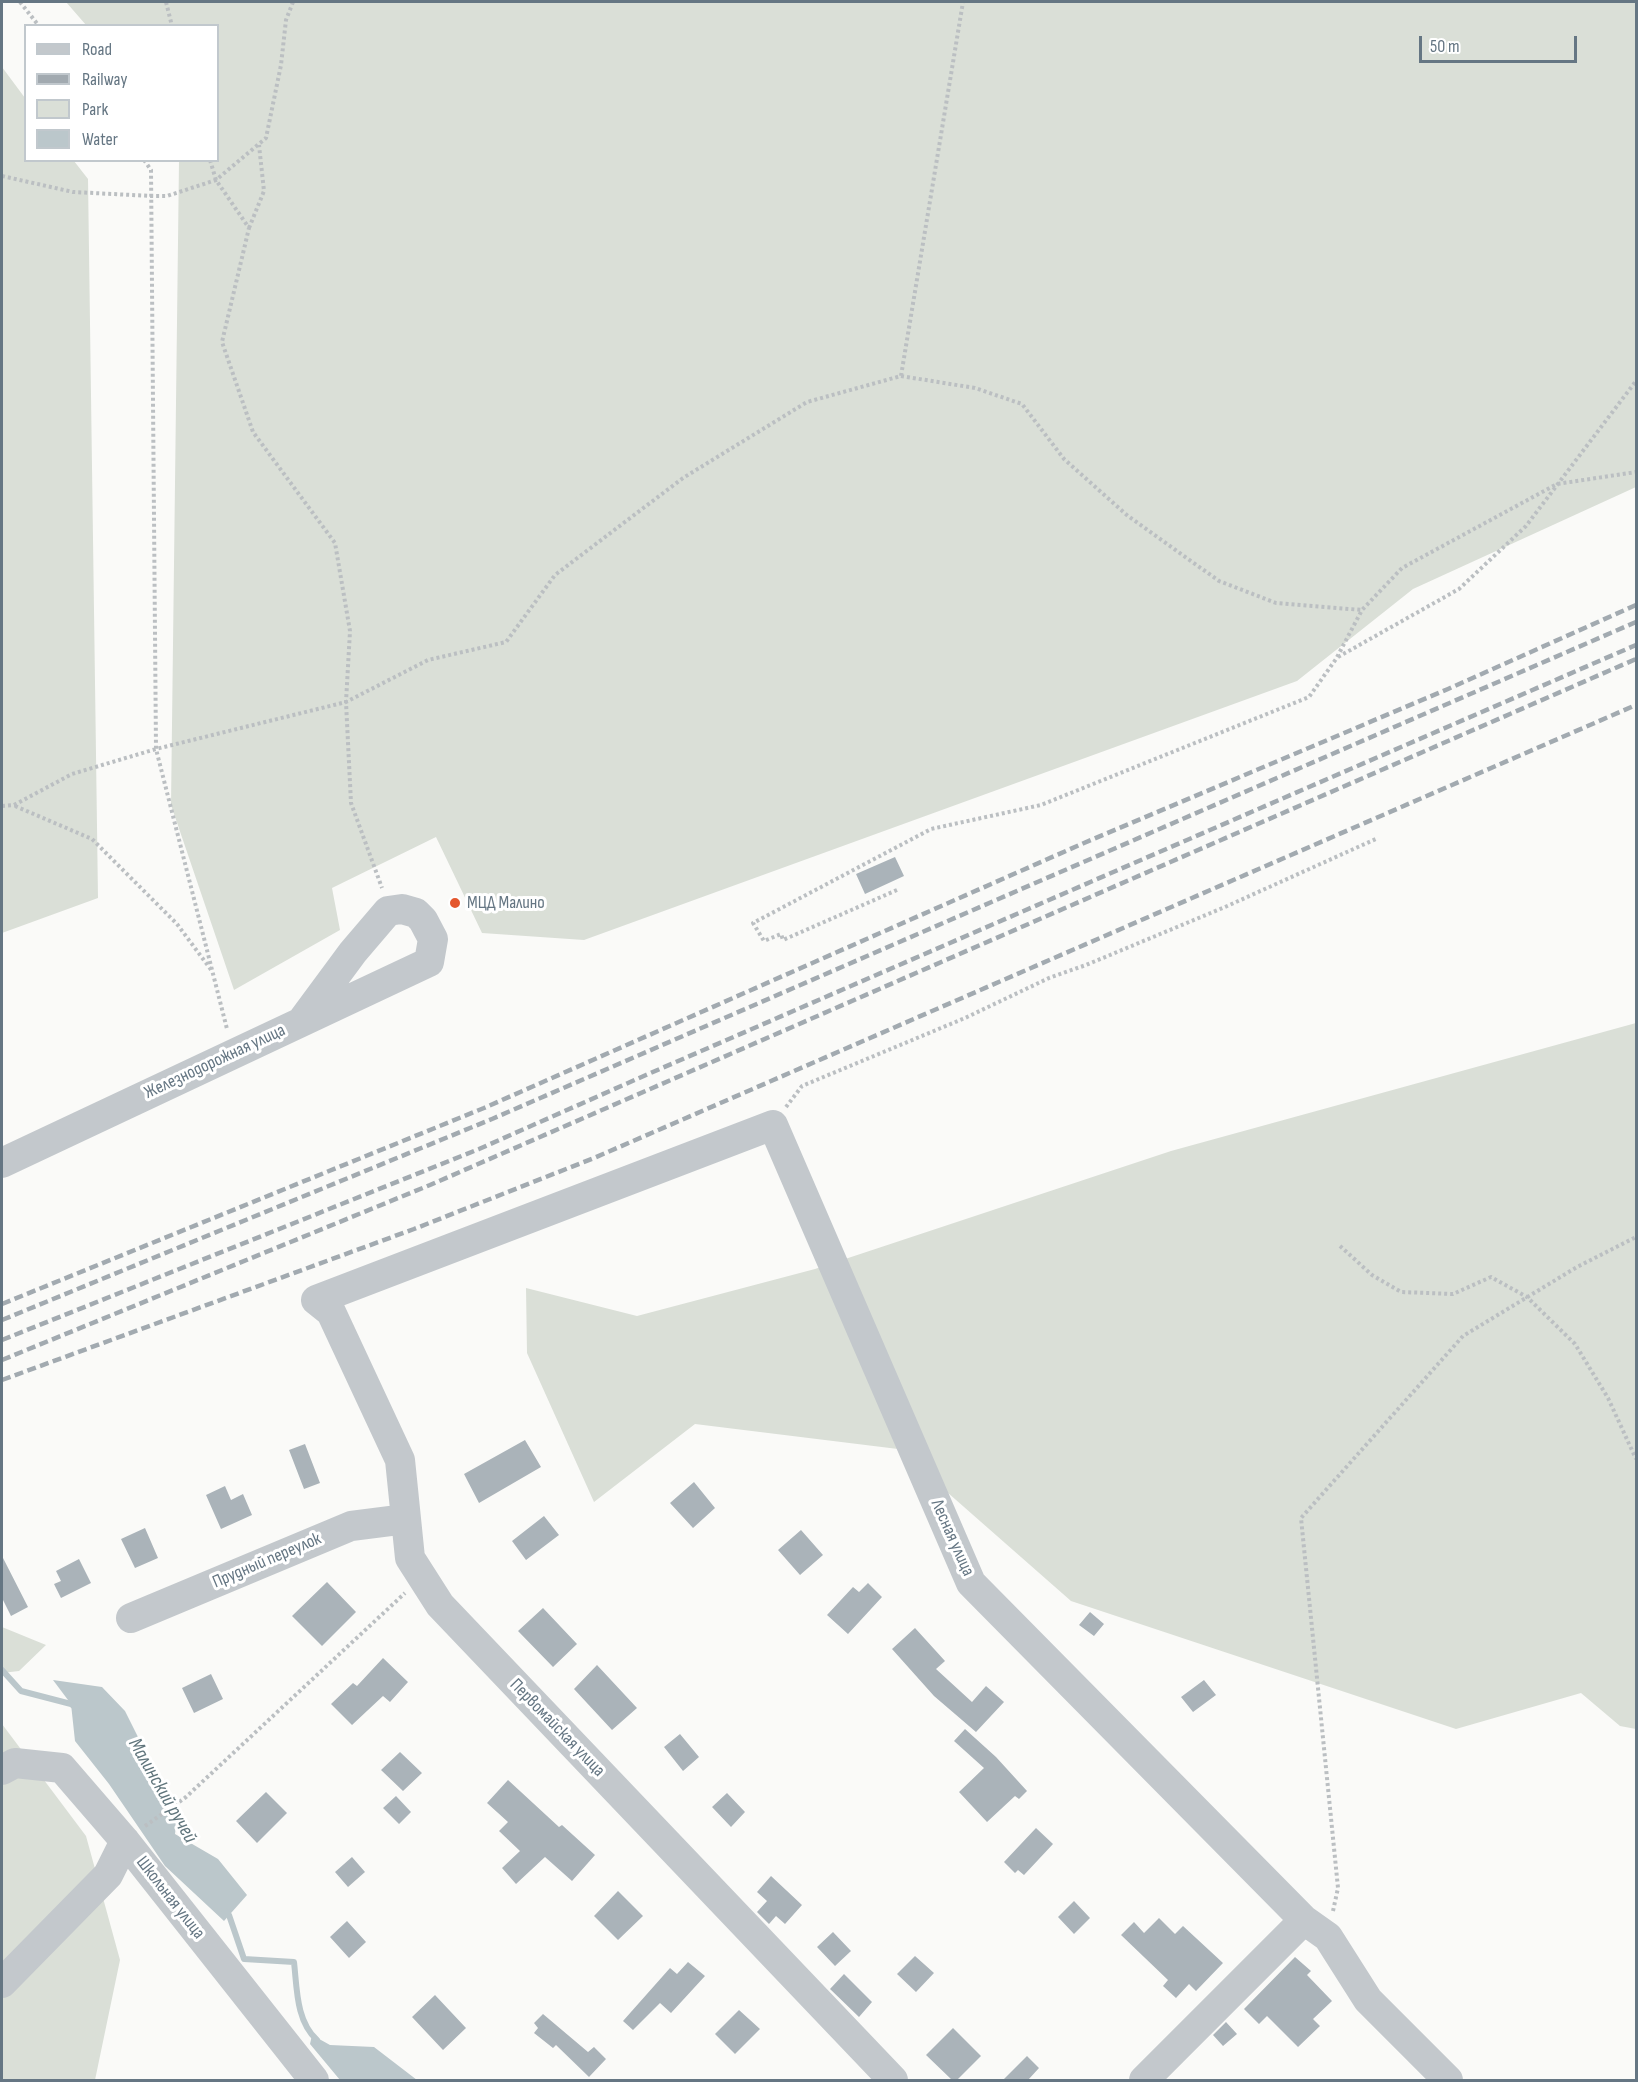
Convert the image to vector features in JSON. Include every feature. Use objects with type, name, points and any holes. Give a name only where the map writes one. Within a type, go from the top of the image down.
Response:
[{"type":"street","name":"Железнодорожная улица","points":[[2,1163],[429,962],[433,939],[423,920],[416,913],[402,909],[388,911],[353,952],[302,1021]]},
{"type":"street","name":"Первомайская улица","points":[[773,1125],[316,1299],[331,1312],[400,1460],[410,1558],[440,1605],[893,2080]]},
{"type":"street","name":"Лесная улица","points":[[773,1125],[971,1583],[1316,1928],[1368,2000],[1448,2080]]},
{"type":"street","name":"Прудный переулок","points":[[131,1618],[351,1526],[406,1519]]},
{"type":"street","name":"Школьная улица","points":[[2,1770],[15,1763],[62,1768],[125,1841],[314,2080]]},
{"type":"street","points":[[2,1983],[108,1875],[125,1841]]},
{"type":"street","points":[[1144,2080],[1316,1928]]},
{"type":"path","points":[[20,2],[37,24]]},
{"type":"path","points":[[166,2],[172,24]]},
{"type":"path","points":[[2,176],[73,192],[152,196],[166,196],[216,180],[266,138],[281,65],[286,20],[293,2]]},
{"type":"path","points":[[901,376],[963,2]]},
{"type":"path","points":[[258,144],[264,191],[249,228],[222,342],[253,432],[335,543],[350,632],[346,702],[351,803],[382,889]]},
{"type":"path","points":[[146,162],[152,170],[156,749],[234,1053]]},
{"type":"path","points":[[211,162],[216,180],[249,228]]},
{"type":"path","points":[[2,806],[14,805],[72,774],[156,749],[346,702],[428,660],[506,642],[555,575],[683,478],[807,402],[901,376],[975,388],[1022,404],[1064,459],[1128,516],[1219,581],[1276,603],[1362,610]]},
{"type":"path","points":[[1336,659],[1460,589],[1526,526],[1636,381]]},
{"type":"path","points":[[897,890],[783,940],[780,934],[764,941],[753,923],[931,829],[1041,805],[1309,697],[1336,659],[1362,610],[1402,568],[1557,484],[1636,471]]},
{"type":"path","points":[[14,805],[92,839],[177,924],[213,973]]},
{"type":"path","points":[[773,1125],[802,1086],[965,1018],[1049,978],[1225,907],[1378,838]]},
{"type":"path","points":[[1316,1928],[1338,1888],[1301,1518],[1463,1336],[1577,1267],[1636,1237]]},
{"type":"path","points":[[1340,1246],[1372,1275],[1401,1292],[1453,1294],[1491,1277],[1527,1297],[1575,1344],[1608,1398],[1636,1459]]},
{"type":"path","points":[[125,1841],[186,1797],[422,1577]]},
{"type":"green space","points":[[66,2],[1636,2],[1636,487],[1413,589],[1297,681],[584,940],[482,933],[436,837],[332,888],[340,930],[234,990],[171,805],[179,162],[219,162],[219,24],[85,24]]},
{"type":"green space","points":[[2,67],[24,97],[24,162],[75,162],[88,179],[98,898],[2,933]]},
{"type":"green space","points":[[1636,1023],[1636,1729],[1620,1726],[1581,1693],[1456,1729],[1071,1601],[898,1449],[695,1424],[594,1502],[527,1353],[526,1288],[637,1316],[815,1269],[1171,1151]]},
{"type":"green space","points":[[2,1627],[46,1645],[19,1671],[2,1673]]},
{"type":"green space","points":[[2,1724],[86,1836],[120,1960],[95,2080],[2,2080]]},
{"type":"water","points":[[53,1680],[102,1687],[125,1711],[177,1815],[175,1834],[218,1859],[247,1895],[224,1921],[165,1866],[109,1784],[75,1741],[71,1704]]},
{"type":"water","points":[[312,2035],[330,2045],[374,2047],[417,2080],[340,2080],[310,2044]]},
{"type":"building","points":[[895,857],[904,876],[865,894],[856,874]]},
{"type":"building","points":[[525,1440],[541,1467],[479,1503],[464,1474]]},
{"type":"building","points":[[305,1444],[320,1483],[304,1489],[289,1450]]},
{"type":"building","points":[[694,1482],[715,1508],[693,1528],[670,1503]]},
{"type":"building","points":[[225,1486],[231,1500],[243,1494],[252,1515],[221,1529],[206,1495]]},
{"type":"building","points":[[544,1516],[559,1535],[526,1560],[512,1541]]},
{"type":"building","points":[[145,1528],[158,1558],[135,1568],[121,1539]]},
{"type":"building","points":[[801,1530],[823,1555],[800,1575],[778,1550]]},
{"type":"building","points":[[2,1556],[28,1607],[11,1616],[2,1598]]},
{"type":"building","points":[[79,1559],[91,1583],[61,1598],[54,1584],[61,1581],[56,1571]]},
{"type":"building","points":[[327,1582],[356,1612],[322,1646],[292,1616]]},
{"type":"building","points":[[868,1583],[882,1597],[848,1634],[827,1615],[853,1587],[859,1592]]},
{"type":"building","points":[[543,1608],[577,1644],[553,1667],[518,1631]]},
{"type":"building","points":[[1090,1612],[1104,1624],[1094,1636],[1079,1625]]},
{"type":"building","points":[[915,1628],[945,1661],[936,1669],[972,1702],[986,1686],[1004,1702],[976,1732],[934,1696],[892,1649]]},
{"type":"building","points":[[383,1658],[408,1682],[390,1702],[383,1696],[352,1725],[331,1704],[353,1683],[357,1686]]},
{"type":"building","points":[[597,1665],[637,1708],[612,1730],[574,1689]]},
{"type":"building","points":[[211,1674],[223,1699],[194,1713],[182,1688]]},
{"type":"building","points":[[1204,1680],[1216,1695],[1193,1712],[1181,1697]]},
{"type":"building","points":[[965,1729],[996,1757],[1027,1791],[1019,1799],[1015,1796],[987,1822],[959,1792],[984,1768],[954,1741]]},
{"type":"building","points":[[680,1734],[699,1757],[683,1771],[664,1747]]},
{"type":"building","points":[[400,1752],[422,1773],[403,1791],[381,1770]]},
{"type":"building","points":[[508,1780],[559,1827],[562,1825],[595,1855],[572,1881],[545,1857],[516,1884],[502,1868],[520,1851],[499,1831],[508,1822],[487,1803]]},
{"type":"building","points":[[266,1792],[287,1813],[257,1843],[236,1821]]},
{"type":"building","points":[[727,1793],[745,1812],[731,1827],[712,1807]]},
{"type":"building","points":[[396,1796],[411,1812],[399,1824],[383,1808]]},
{"type":"building","points":[[1036,1828],[1053,1844],[1024,1875],[1018,1870],[1015,1873],[1004,1862]]},
{"type":"building","points":[[352,1857],[365,1872],[348,1887],[335,1872]]},
{"type":"building","points":[[771,1876],[802,1905],[785,1924],[776,1916],[769,1924],[757,1912],[767,1901],[757,1892]]},
{"type":"building","points":[[618,1891],[643,1916],[618,1940],[594,1916]]},
{"type":"building","points":[[1074,1901],[1090,1918],[1074,1934],[1058,1917]]},
{"type":"building","points":[[1159,1918],[1175,1934],[1183,1926],[1223,1963],[1196,1991],[1189,1984],[1176,1998],[1163,1986],[1168,1980],[1121,1935],[1134,1922],[1144,1933]]},
{"type":"building","points":[[347,1921],[366,1942],[349,1958],[330,1937]]},
{"type":"building","points":[[833,1932],[851,1951],[835,1966],[817,1947]]},
{"type":"building","points":[[915,1956],[934,1973],[916,1992],[897,1974]]},
{"type":"building","points":[[1295,1957],[1311,1971],[1307,1975],[1332,2001],[1313,2019],[1320,2026],[1298,2047],[1267,2016],[1259,2024],[1244,2009]]},
{"type":"building","points":[[688,1962],[705,1976],[671,2013],[660,2003],[633,2030],[623,2021],[670,1968],[677,1974]]},
{"type":"building","points":[[844,1974],[872,2002],[859,2017],[830,1989]]},
{"type":"building","points":[[435,1995],[466,2028],[443,2050],[412,2017]]},
{"type":"building","points":[[739,2010],[760,2029],[735,2054],[715,2034]]},
{"type":"building","points":[[543,2014],[588,2052],[594,2047],[606,2059],[589,2077],[556,2045],[553,2048],[534,2033],[538,2028],[534,2023]]},
{"type":"building","points":[[1226,2022],[1237,2034],[1223,2046],[1213,2035]]},
{"type":"building","points":[[953,2028],[981,2056],[957,2080],[952,2080],[926,2055]]},
{"type":"building","points":[[1027,2056],[1039,2068],[1028,2080],[1003,2080]]},
{"type":"waterway","name":"Малинский ручей","points":[[2,1670],[21,1691],[71,1704],[76,1708]]},
{"type":"waterway","name":"Малинский ручей","points":[[224,1910],[229,1915],[244,1959],[294,1962],[301,2014],[317,2040]]},
{"type":"railway","points":[[2,1304],[484,1108],[1084,843],[1448,689],[1636,605]]},
{"type":"railway","points":[[2,1320],[492,1119],[1636,622]]},
{"type":"railway","points":[[2,1340],[479,1149],[1636,645]]},
{"type":"railway","points":[[2,1360],[430,1185],[1636,659]]},
{"type":"railway","points":[[2,1380],[414,1229],[594,1158],[1636,705]]},
{"type":"place","name":"МЦД Малино","points":[[455,903]]}]
